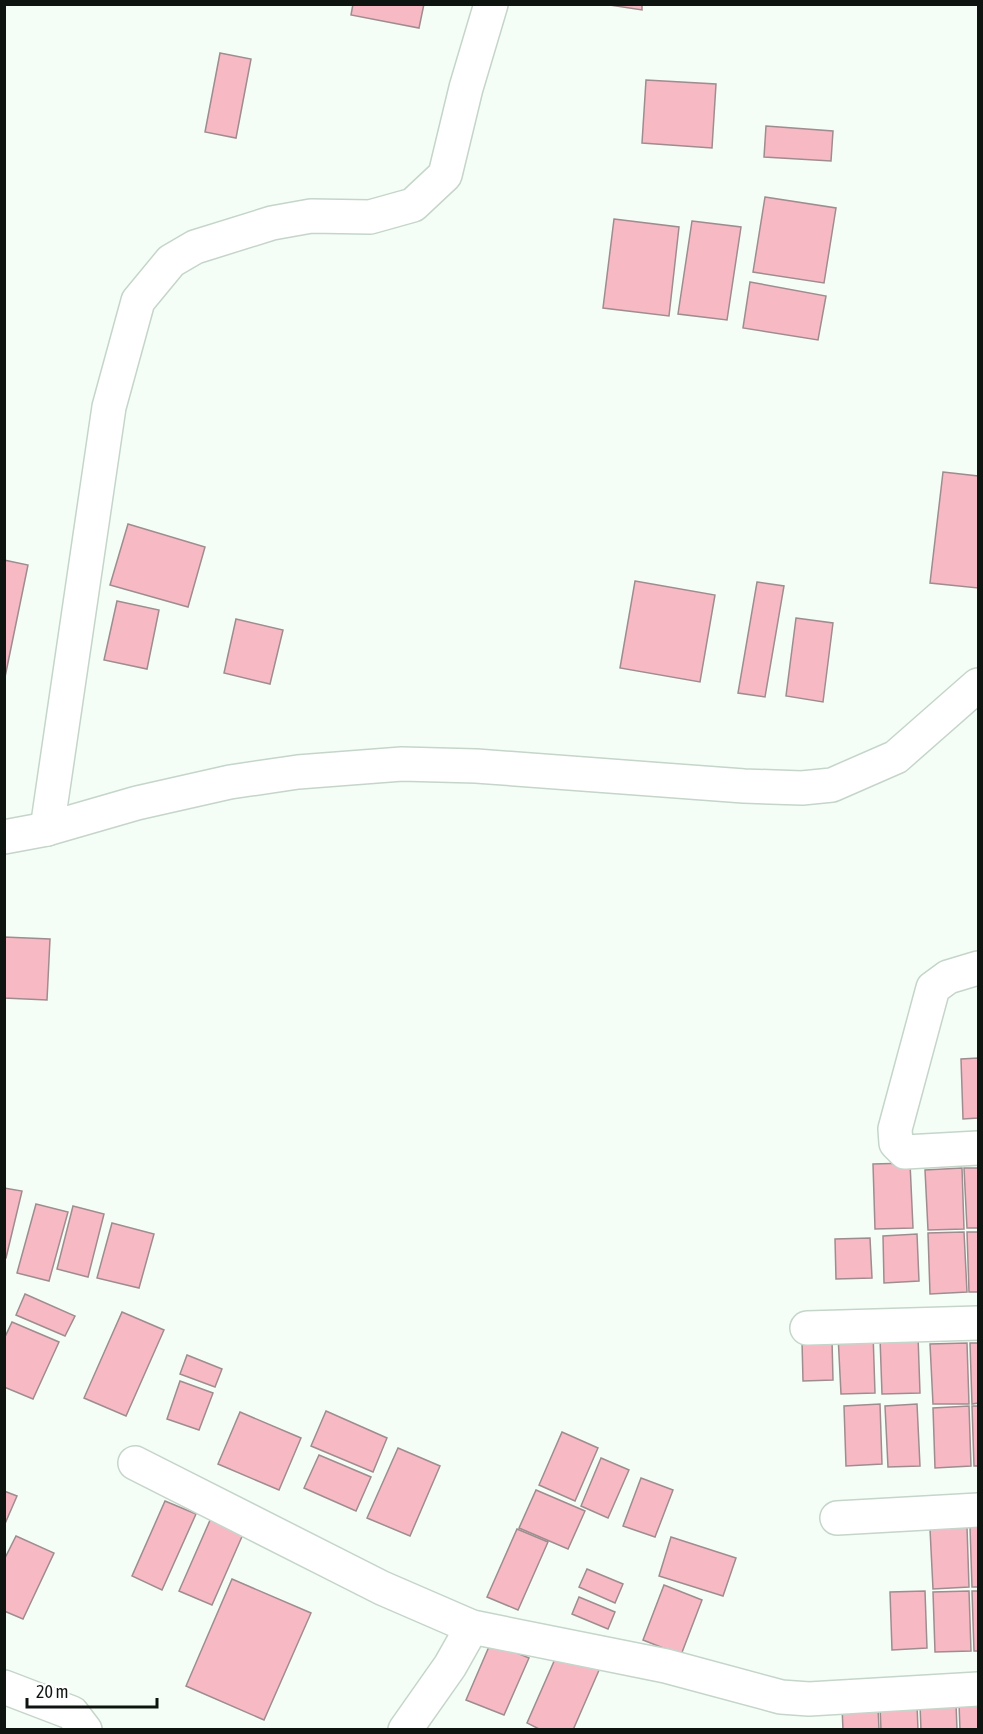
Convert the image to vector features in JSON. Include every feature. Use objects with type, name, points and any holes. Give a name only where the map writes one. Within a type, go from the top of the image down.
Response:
[{"type":"street","points":[[47,829],[109,407],[138,301],[171,261],[195,247],[272,223],[311,216],[370,217],[414,205],[445,175],[466,88],[491,4]]},
{"type":"street","points":[[4,837],[47,829],[137,803],[230,782],[298,772],[402,765],[476,766],[755,787],[832,785],[896,757],[978,686]]},
{"type":"street","points":[[978,968],[948,976],[933,988],[895,1129],[896,1143],[905,1152],[978,1148]]},
{"type":"street","points":[[807,1328],[978,1323]]},
{"type":"street","points":[[135,1463],[382,1588],[472,1627],[666,1665],[781,1697],[809,1699],[978,1689]]},
{"type":"street","points":[[837,1518],[978,1510]]},
{"type":"street","points":[[405,1730],[472,1627]]},
{"type":"street","points":[[4,1688],[72,1713],[85,1730]]},
{"type":"building","points":[[353,4],[424,4],[419,28],[351,15]]},
{"type":"building","points":[[603,4],[642,4],[642,10]]},
{"type":"building","points":[[220,53],[251,59],[236,138],[205,132]]},
{"type":"building","points":[[646,80],[716,84],[712,148],[642,143]]},
{"type":"building","points":[[766,126],[833,131],[831,161],[764,157]]},
{"type":"building","points":[[765,197],[836,208],[824,283],[753,272]]},
{"type":"building","points":[[614,219],[679,227],[669,316],[603,308]]},
{"type":"building","points":[[692,221],[741,227],[727,320],[678,314]]},
{"type":"building","points":[[750,282],[826,296],[818,340],[743,328]]},
{"type":"building","points":[[943,472],[978,476],[978,588],[930,583]]},
{"type":"building","points":[[128,524],[205,547],[188,607],[110,585]]},
{"type":"building","points":[[4,560],[28,565],[4,682]]},
{"type":"building","points":[[635,581],[715,595],[700,682],[620,668]]},
{"type":"building","points":[[757,582],[784,586],[765,697],[738,693]]},
{"type":"building","points":[[117,601],[159,610],[147,669],[104,660]]},
{"type":"building","points":[[796,618],[833,623],[823,702],[786,696]]},
{"type":"building","points":[[236,619],[283,630],[270,684],[224,673]]},
{"type":"building","points":[[4,937],[50,939],[47,1000],[4,998]]},
{"type":"building","points":[[978,1058],[978,1118],[963,1119],[961,1059]]},
{"type":"building","points":[[910,1163],[913,1228],[875,1229],[873,1164]]},
{"type":"building","points":[[962,1168],[964,1229],[928,1230],[925,1170]]},
{"type":"building","points":[[964,1168],[978,1168],[978,1228],[967,1228]]},
{"type":"building","points":[[4,1188],[22,1191],[6,1258],[4,1258]]},
{"type":"building","points":[[36,1204],[68,1212],[49,1281],[17,1273]]},
{"type":"building","points":[[73,1206],[104,1214],[88,1277],[57,1269]]},
{"type":"building","points":[[112,1223],[154,1234],[139,1288],[97,1278]]},
{"type":"building","points":[[964,1232],[967,1292],[930,1294],[928,1233]]},
{"type":"building","points":[[967,1232],[978,1232],[978,1292],[969,1292]]},
{"type":"building","points":[[917,1234],[919,1281],[884,1283],[883,1236]]},
{"type":"building","points":[[870,1238],[872,1278],[836,1279],[835,1239]]},
{"type":"building","points":[[25,1294],[75,1316],[65,1336],[16,1315]]},
{"type":"building","points":[[122,1312],[164,1330],[126,1416],[84,1398]]},
{"type":"building","points":[[12,1322],[59,1342],[33,1399],[4,1387],[4,1339]]},
{"type":"building","points":[[873,1333],[875,1393],[841,1394],[838,1335]]},
{"type":"building","points":[[918,1336],[920,1393],[882,1394],[880,1338]]},
{"type":"building","points":[[832,1340],[833,1380],[803,1381],[802,1341]]},
{"type":"building","points":[[967,1343],[969,1404],[933,1404],[930,1344]]},
{"type":"building","points":[[970,1343],[978,1343],[978,1403],[972,1404]]},
{"type":"building","points":[[187,1355],[222,1369],[215,1387],[180,1374]]},
{"type":"building","points":[[180,1381],[213,1393],[199,1430],[167,1419]]},
{"type":"building","points":[[880,1404],[882,1464],[846,1466],[844,1406]]},
{"type":"building","points":[[917,1404],[920,1466],[888,1467],[885,1406]]},
{"type":"building","points":[[969,1406],[971,1466],[935,1468],[933,1408]]},
{"type":"building","points":[[972,1406],[978,1406],[978,1466],[974,1466]]},
{"type":"building","points":[[326,1411],[387,1438],[373,1472],[311,1446]]},
{"type":"building","points":[[240,1412],[301,1438],[279,1490],[218,1464]]},
{"type":"building","points":[[562,1432],[598,1448],[575,1501],[539,1485]]},
{"type":"building","points":[[398,1448],[440,1466],[410,1536],[367,1518]]},
{"type":"building","points":[[319,1455],[371,1477],[356,1511],[304,1488]]},
{"type":"building","points":[[601,1458],[629,1470],[608,1518],[581,1506]]},
{"type":"building","points":[[641,1478],[673,1490],[655,1537],[623,1526]]},
{"type":"building","points":[[536,1490],[585,1511],[568,1549],[519,1528]]},
{"type":"building","points":[[4,1491],[17,1496],[4,1526]]},
{"type":"building","points":[[165,1501],[196,1514],[162,1590],[132,1576]]},
{"type":"building","points":[[211,1518],[244,1532],[212,1605],[179,1591]]},
{"type":"building","points":[[967,1527],[969,1587],[933,1589],[930,1529]]},
{"type":"building","points":[[970,1527],[978,1527],[978,1587],[972,1587]]},
{"type":"building","points":[[517,1529],[548,1542],[518,1610],[487,1597]]},
{"type":"building","points":[[16,1536],[54,1553],[23,1619],[4,1611],[4,1560]]},
{"type":"building","points":[[671,1537],[736,1558],[723,1596],[659,1576]]},
{"type":"building","points":[[587,1569],[623,1584],[615,1603],[579,1587]]},
{"type":"building","points":[[232,1579],[311,1613],[264,1720],[186,1686]]},
{"type":"building","points":[[664,1585],[702,1600],[681,1655],[643,1640]]},
{"type":"building","points":[[925,1591],[927,1648],[892,1650],[890,1592]]},
{"type":"building","points":[[969,1591],[971,1651],[935,1652],[933,1592]]},
{"type":"building","points":[[972,1591],[978,1591],[978,1651],[974,1651]]},
{"type":"building","points":[[579,1597],[615,1612],[608,1629],[572,1614]]},
{"type":"building","points":[[491,1642],[529,1658],[504,1715],[466,1700]]},
{"type":"building","points":[[559,1650],[600,1668],[573,1730],[541,1730],[527,1723]]},
{"type":"building","points":[[978,1702],[978,1730],[960,1730],[959,1703]]},
{"type":"building","points":[[956,1703],[957,1730],[921,1730],[920,1705]]},
{"type":"building","points":[[917,1705],[918,1730],[881,1730],[880,1706]]},
{"type":"building","points":[[878,1706],[879,1730],[843,1730],[842,1707]]}]
